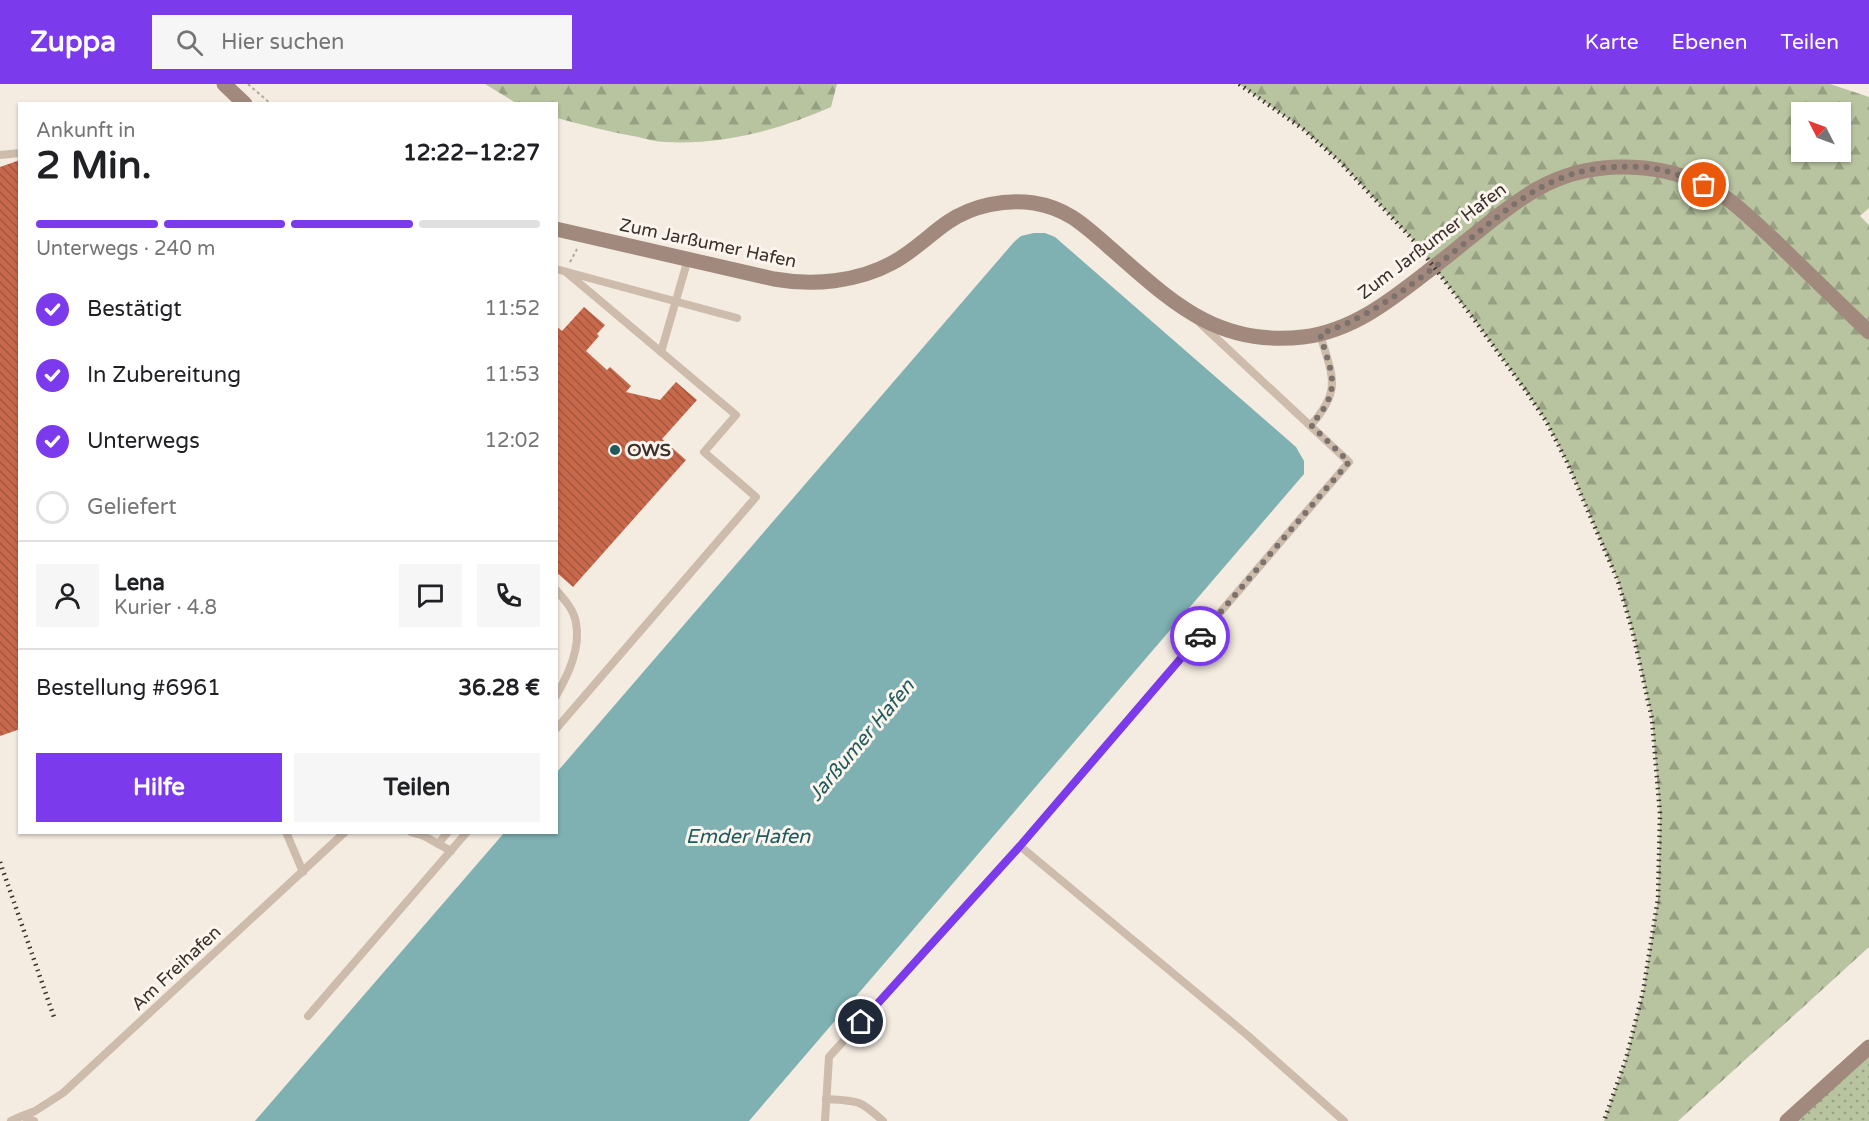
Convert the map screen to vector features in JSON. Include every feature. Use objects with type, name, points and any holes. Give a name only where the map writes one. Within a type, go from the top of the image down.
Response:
[{"type":"street","points":[[224,84],[243,102]]},
{"type":"street","name":"Zum Jarßumer Hafen","points":[[558,229],[796,283],[830,281],[880,269],[895,262],[952,219],[972,210],[1003,202],[1036,203],[1054,208],[1080,221],[1190,314],[1227,330],[1274,339],[1320,334],[1345,326],[1388,301],[1459,248],[1506,209],[1538,188],[1558,179],[1600,168],[1650,167],[1704,185],[1720,194],[1755,222],[1869,332]]},
{"type":"street","points":[[1787,1121],[1869,1047]]},
{"type":"lane","points":[[0,155],[18,153]]},
{"type":"lane","points":[[662,352],[688,259]]},
{"type":"lane","points":[[558,270],[737,318]]},
{"type":"lane","points":[[558,727],[756,497],[704,452],[736,415],[566,272]]},
{"type":"lane","points":[[825,1121],[829,1057],[1020,846],[1349,462],[1190,314]]},
{"type":"lane","points":[[1311,425],[1324,411],[1332,391],[1330,370],[1320,334]]},
{"type":"lane","points":[[558,592],[568,604],[576,623],[576,650],[568,675],[558,692]]},
{"type":"lane","points":[[287,834],[303,872]]},
{"type":"lane","name":"Am Freihafen","points":[[11,1121],[35,1111],[63,1093],[343,834]]},
{"type":"lane","points":[[418,834],[451,851]]},
{"type":"lane","points":[[438,844],[446,834]]},
{"type":"lane","points":[[308,1016],[465,834]]},
{"type":"lane","points":[[1020,846],[1246,1034],[1344,1121]]},
{"type":"lane","points":[[826,1099],[858,1101],[883,1121]]},
{"type":"lane","points":[[22,1116],[34,1121]]},
{"type":"path","points":[[248,84],[269,102]]},
{"type":"path","points":[[566,272],[583,235]]},
{"type":"path","points":[[749,257],[795,266]]},
{"type":"green space","points":[[485,84],[837,84],[831,107],[771,129],[708,141],[655,141],[558,118],[558,102],[514,102]]},
{"type":"green space","points":[[1239,84],[1830,84],[1869,97],[1869,208],[1860,216],[1869,225],[1869,947],[1678,1121],[1604,1121],[1626,1059],[1643,992],[1658,899],[1660,814],[1652,719],[1633,633],[1618,581],[1567,462],[1546,421],[1473,318],[1414,241],[1339,161],[1303,129]]},
{"type":"green space","points":[[1869,1056],[1869,1121],[1797,1121]]},
{"type":"water","name":"Emder Hafen","points":[[1045,233],[1055,237],[1296,447],[1304,461],[1304,474],[749,1121],[255,1121],[503,834],[558,834],[558,771],[1021,236]]},
{"type":"building","points":[[18,161],[18,730],[0,736],[0,167]]},
{"type":"building","name":"OWS","points":[[584,307],[605,325],[586,351],[607,370],[610,367],[631,386],[626,392],[660,400],[676,382],[697,400],[662,439],[686,460],[573,587],[558,574],[558,328],[562,331]]},
{"type":"railway","points":[[1239,84],[1303,129],[1339,161],[1414,241],[1473,318],[1546,421],[1567,462],[1618,581],[1633,633],[1652,719],[1660,814],[1658,899],[1643,992],[1626,1059],[1604,1121]]},
{"type":"railway","points":[[0,862],[55,1020]]},
{"type":"way so far","points":[[1200,636],[1349,462],[1311,425],[1324,411],[1332,391],[1332,378],[1320,334],[1345,326],[1388,301],[1459,248],[1506,209],[1538,188],[1558,179],[1600,168],[1650,167],[1686,177],[1704,185]]},
{"type":"place","name":"OWS","points":[[615,450]]},
{"type":"route","points":[[861,1022],[1020,846],[1200,636]]},
{"type":"water label","name":"Jarßumer Hafen","points":[[861,740]]}]
